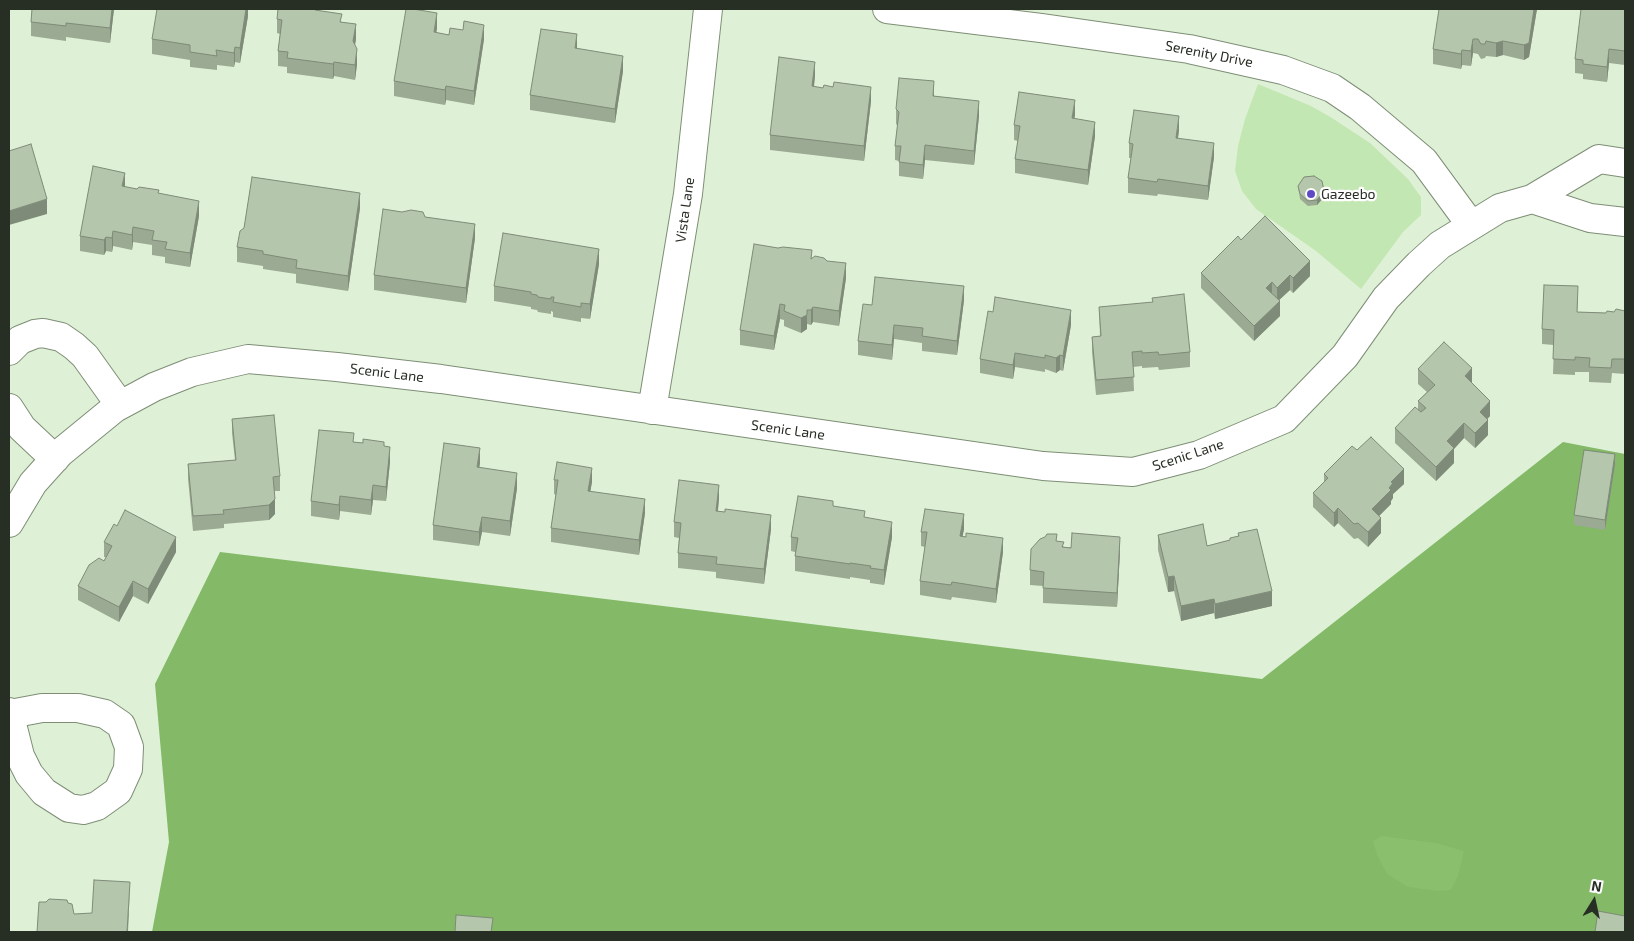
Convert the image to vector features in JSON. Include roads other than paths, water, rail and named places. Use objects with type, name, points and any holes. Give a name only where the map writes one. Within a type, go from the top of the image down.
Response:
[{"type":"street","name":"Vista Lane","points":[[652,410],[688,194],[708,9]]},
{"type":"street","name":"Serenity Drive","points":[[887,9],[1189,49],[1284,70],[1332,88],[1360,107],[1424,161],[1472,225]]},
{"type":"street","name":"Scenic Lane","points":[[9,523],[33,483],[55,459],[120,405],[154,387],[192,372],[248,359],[441,379],[1044,466],[1133,472],[1199,455],[1284,419],[1345,356],[1386,298],[1440,245],[1500,208],[1532,199],[1599,160],[1625,162]]},
{"type":"street","points":[[1532,199],[1590,218],[1625,222]]},
{"type":"street","points":[[9,351],[20,340],[35,334],[43,333],[61,337],[84,356],[120,405]]},
{"type":"street","points":[[9,408],[22,428],[55,459]]},
{"type":"street","points":[[42,708],[78,708],[105,714],[121,725],[129,747],[128,769],[118,791],[97,806],[83,810],[69,808],[44,792],[29,774],[20,756],[13,734],[10,713],[42,708]]},
{"type":"place","name":"Gazeebo","points":[[1311,194]]}]
